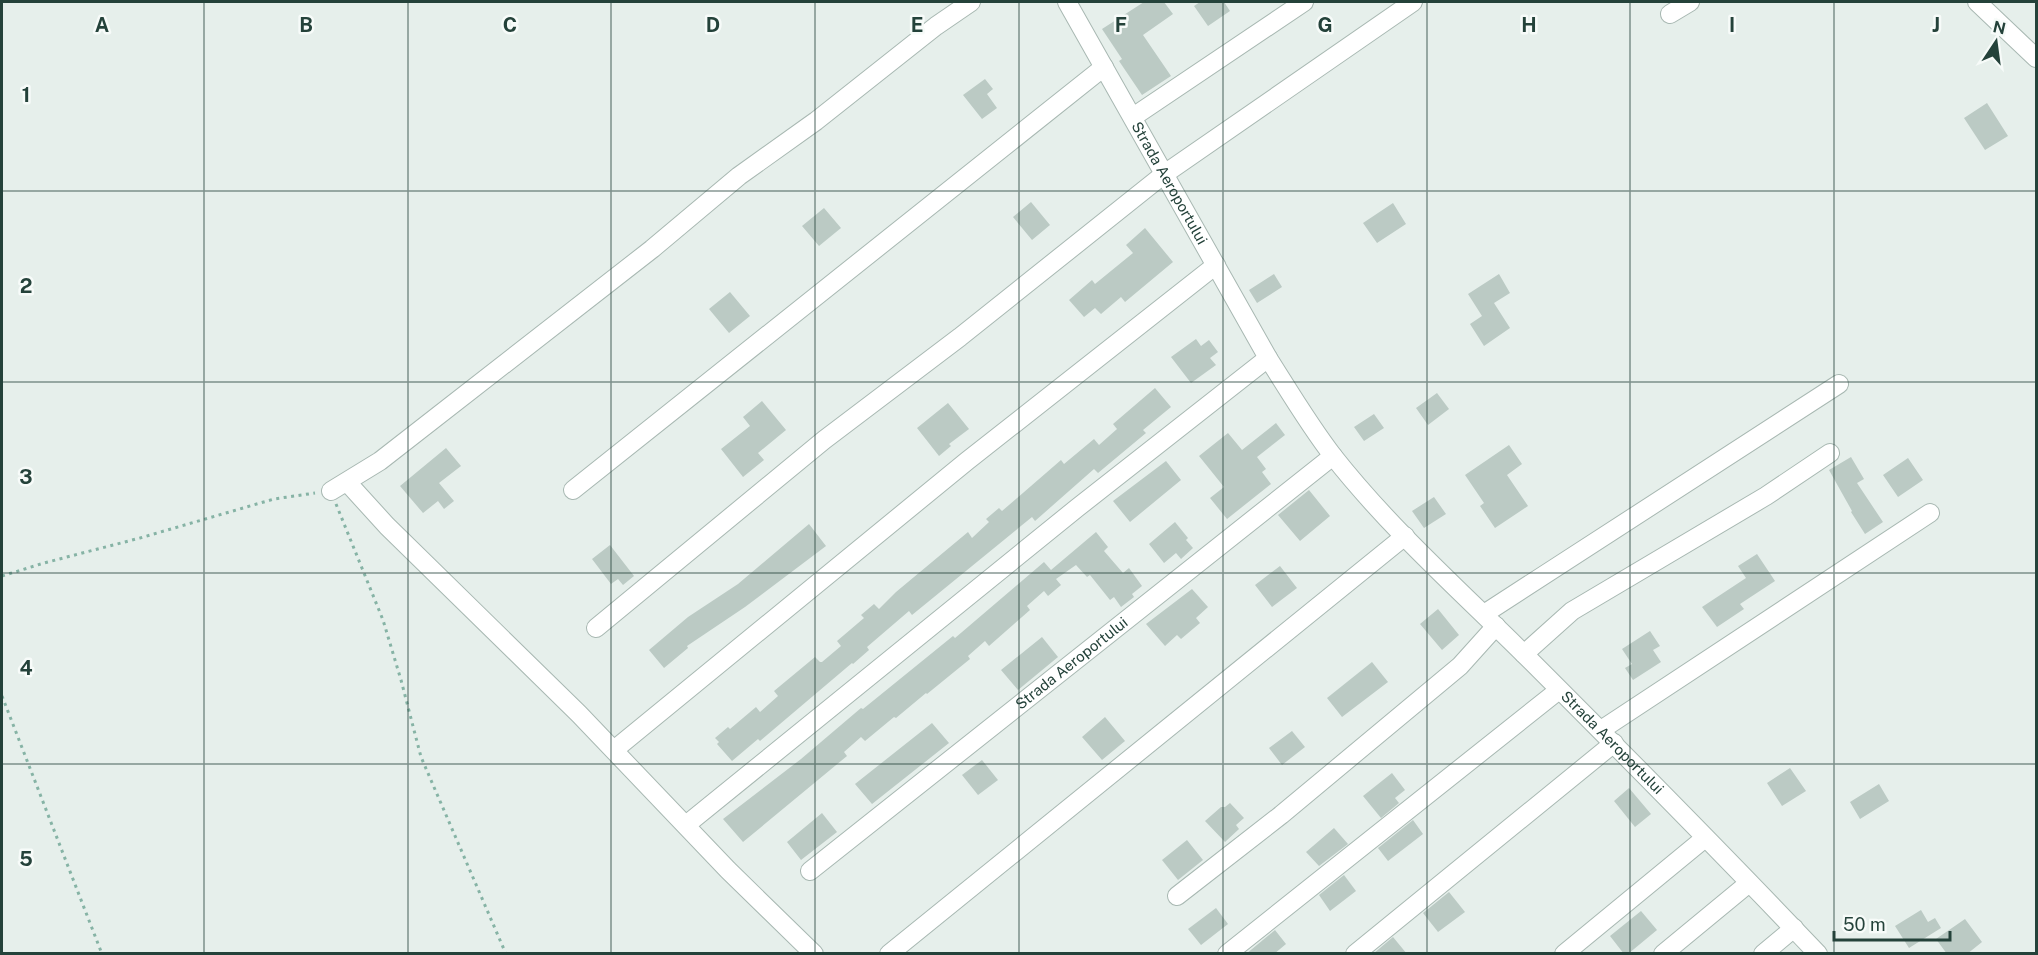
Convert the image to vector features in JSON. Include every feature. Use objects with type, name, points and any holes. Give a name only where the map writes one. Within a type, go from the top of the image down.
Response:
[{"type":"street","points":[[814,954],[728,870],[614,750],[387,526],[339,486],[380,462],[652,249],[739,176],[971,2]]},
{"type":"street","name":"Strada Aeroportului","points":[[1066,2],[1268,358],[1300,410],[1333,456],[1361,490],[1405,536],[1607,737],[1818,954]]},
{"type":"street","points":[[1133,117],[1304,2]]},
{"type":"street","points":[[596,628],[824,440],[960,337],[1163,175],[1413,2]]},
{"type":"street","points":[[1670,14],[1690,2]]},
{"type":"street","points":[[1977,2],[2037,58]]},
{"type":"street","points":[[573,490],[1104,67]]},
{"type":"street","points":[[614,750],[967,461],[1216,265]]},
{"type":"street","points":[[686,825],[1077,508],[1268,358]]},
{"type":"street","points":[[1177,896],[1281,814],[1460,666],[1490,620],[1839,384]]},
{"type":"street","points":[[1524,654],[1572,610],[1766,496],[1830,453]]},
{"type":"street","name":"Strada Aeroportului","points":[[810,871],[1333,456]]},
{"type":"street","points":[[1355,954],[1607,737],[1930,513]]},
{"type":"street","points":[[889,954],[1405,536]]},
{"type":"street","points":[[1227,954],[1559,690]]},
{"type":"street","points":[[1564,954],[1705,838]]},
{"type":"street","points":[[1663,954],[1749,883]]},
{"type":"street","points":[[1763,954],[1794,928]]},
{"type":"path","points":[[2,576],[44,562],[140,538],[274,499],[339,486],[349,540],[382,620],[422,757],[506,954]]},
{"type":"path","points":[[2,696],[102,954]]},
{"type":"building","points":[[1144,2],[1164,2],[1173,14],[1143,35],[1171,76],[1142,95],[1119,61],[1122,59],[1102,29]]},
{"type":"building","points":[[1200,2],[1224,2],[1230,11],[1208,26],[1194,6]]},
{"type":"building","points":[[985,79],[993,89],[987,94],[997,108],[982,119],[963,95]]},
{"type":"building","points":[[1987,103],[2008,136],[1985,150],[1964,118]]},
{"type":"building","points":[[1031,202],[1050,225],[1032,240],[1013,217]]},
{"type":"building","points":[[1393,203],[1406,224],[1377,243],[1363,223]]},
{"type":"building","points":[[824,208],[841,228],[819,246],[802,226]]},
{"type":"building","points":[[1145,228],[1173,262],[1125,302],[1121,297],[1101,314],[1095,308],[1084,317],[1069,300],[1092,280],[1095,284],[1133,253],[1126,245]]},
{"type":"building","points":[[1274,274],[1282,287],[1257,303],[1249,290]]},
{"type":"building","points":[[1499,274],[1510,293],[1494,303],[1510,328],[1484,346],[1470,324],[1482,316],[1468,294]]},
{"type":"building","points":[[730,292],[750,316],[729,333],[709,309]]},
{"type":"building","points":[[1196,339],[1201,346],[1209,340],[1218,352],[1210,358],[1216,365],[1191,383],[1171,357]]},
{"type":"building","points":[[1155,388],[1171,407],[1143,430],[1146,433],[1098,473],[1094,469],[1035,521],[1032,517],[912,615],[909,611],[867,647],[869,650],[853,664],[760,741],[758,739],[732,761],[717,744],[719,742],[715,738],[728,727],[730,729],[756,707],[760,712],[778,696],[774,691],[815,657],[822,662],[841,646],[837,641],[864,618],[861,615],[874,604],[879,609],[968,532],[972,538],[989,522],[986,519],[999,508],[1002,511],[1061,460],[1064,464],[1094,439],[1099,445],[1117,429],[1113,424]]},
{"type":"building","points":[[1437,393],[1449,409],[1428,425],[1416,408]]},
{"type":"building","points":[[762,401],[786,430],[758,453],[764,460],[743,477],[721,449],[750,426],[743,417]]},
{"type":"building","points":[[948,403],[969,429],[949,444],[951,446],[939,456],[917,428]]},
{"type":"building","points":[[1374,414],[1384,428],[1364,441],[1354,427]]},
{"type":"building","points":[[1276,423],[1285,435],[1257,457],[1266,469],[1262,472],[1271,484],[1227,519],[1210,498],[1224,487],[1199,456],[1228,433],[1242,450]]},
{"type":"building","points":[[1509,445],[1522,464],[1507,475],[1528,506],[1495,528],[1480,506],[1484,503],[1465,475]]},
{"type":"building","points":[[446,448],[461,466],[439,483],[454,501],[444,509],[438,501],[423,513],[400,486]]},
{"type":"building","points":[[1851,457],[1864,479],[1857,483],[1883,522],[1865,534],[1829,470]]},
{"type":"building","points":[[1908,458],[1923,480],[1898,497],[1883,475]]},
{"type":"building","points":[[1166,461],[1181,480],[1130,522],[1113,501]]},
{"type":"building","points":[[1309,490],[1330,516],[1300,541],[1278,515]]},
{"type":"building","points":[[1434,497],[1446,514],[1424,528],[1412,511]]},
{"type":"building","points":[[1175,522],[1193,548],[1181,559],[1176,553],[1164,563],[1149,544]]},
{"type":"building","points":[[809,524],[826,546],[745,607],[687,646],[688,648],[664,668],[649,650],[688,617],[738,584]]},
{"type":"building","points":[[1096,532],[1108,547],[1104,551],[1123,573],[1129,568],[1142,586],[1132,594],[1134,597],[1121,607],[1114,597],[1110,600],[1090,575],[1087,577],[1076,565],[1056,579],[1061,585],[1048,596],[1044,591],[1027,606],[1030,610],[989,646],[985,641],[968,656],[970,659],[896,718],[894,717],[865,741],[861,737],[844,752],[847,756],[743,842],[723,819],[953,636],[955,638],[1044,562],[1051,570]]},
{"type":"building","points":[[610,545],[634,576],[623,585],[618,579],[611,584],[592,559]]},
{"type":"building","points":[[1757,554],[1775,581],[1740,604],[1744,609],[1717,627],[1702,607],[1746,578],[1738,566]]},
{"type":"building","points":[[1280,566],[1297,588],[1272,607],[1255,585]]},
{"type":"building","points":[[1192,589],[1208,607],[1196,618],[1200,623],[1181,639],[1177,635],[1165,646],[1146,624]]},
{"type":"building","points":[[1438,609],[1459,635],[1442,650],[1420,624]]},
{"type":"building","points":[[1650,631],[1660,646],[1653,650],[1661,662],[1633,680],[1625,668],[1632,664],[1622,649]]},
{"type":"building","points":[[1042,637],[1058,657],[1018,690],[1001,670]]},
{"type":"building","points":[[1372,662],[1388,682],[1342,717],[1327,698]]},
{"type":"building","points":[[1105,717],[1125,741],[1102,760],[1082,737]]},
{"type":"building","points":[[932,723],[949,743],[872,804],[855,784]]},
{"type":"building","points":[[1292,731],[1305,747],[1282,765],[1269,748]]},
{"type":"building","points":[[982,760],[998,780],[978,795],[962,775]]},
{"type":"building","points":[[1790,768],[1806,791],[1782,806],[1767,783]]},
{"type":"building","points":[[1392,773],[1405,790],[1395,798],[1399,803],[1381,818],[1363,796]]},
{"type":"building","points":[[1879,784],[1889,801],[1860,819],[1850,802]]},
{"type":"building","points":[[1629,788],[1651,814],[1635,827],[1614,801]]},
{"type":"building","points":[[1230,803],[1244,818],[1236,825],[1239,829],[1225,842],[1205,821],[1221,807]]},
{"type":"building","points":[[822,813],[837,832],[801,860],[787,842]]},
{"type":"building","points":[[1413,820],[1423,834],[1388,861],[1378,848]]},
{"type":"building","points":[[1334,828],[1348,844],[1319,866],[1306,852]]},
{"type":"building","points":[[1187,840],[1203,860],[1178,880],[1162,860]]},
{"type":"building","points":[[1344,875],[1356,891],[1330,911],[1319,895]]},
{"type":"building","points":[[1449,892],[1465,912],[1438,932],[1423,913]]},
{"type":"building","points":[[1216,908],[1228,924],[1201,945],[1188,929]]},
{"type":"building","points":[[1921,910],[1928,922],[1935,918],[1941,928],[1909,948],[1895,926]]},
{"type":"building","points":[[1641,911],[1657,930],[1628,954],[1624,954],[1610,936]]},
{"type":"building","points":[[1965,919],[1982,942],[1967,954],[1947,954],[1936,939]]},
{"type":"building","points":[[1275,930],[1286,944],[1274,954],[1246,954]]},
{"type":"building","points":[[1393,937],[1407,954],[1373,954],[1380,948]]}]
